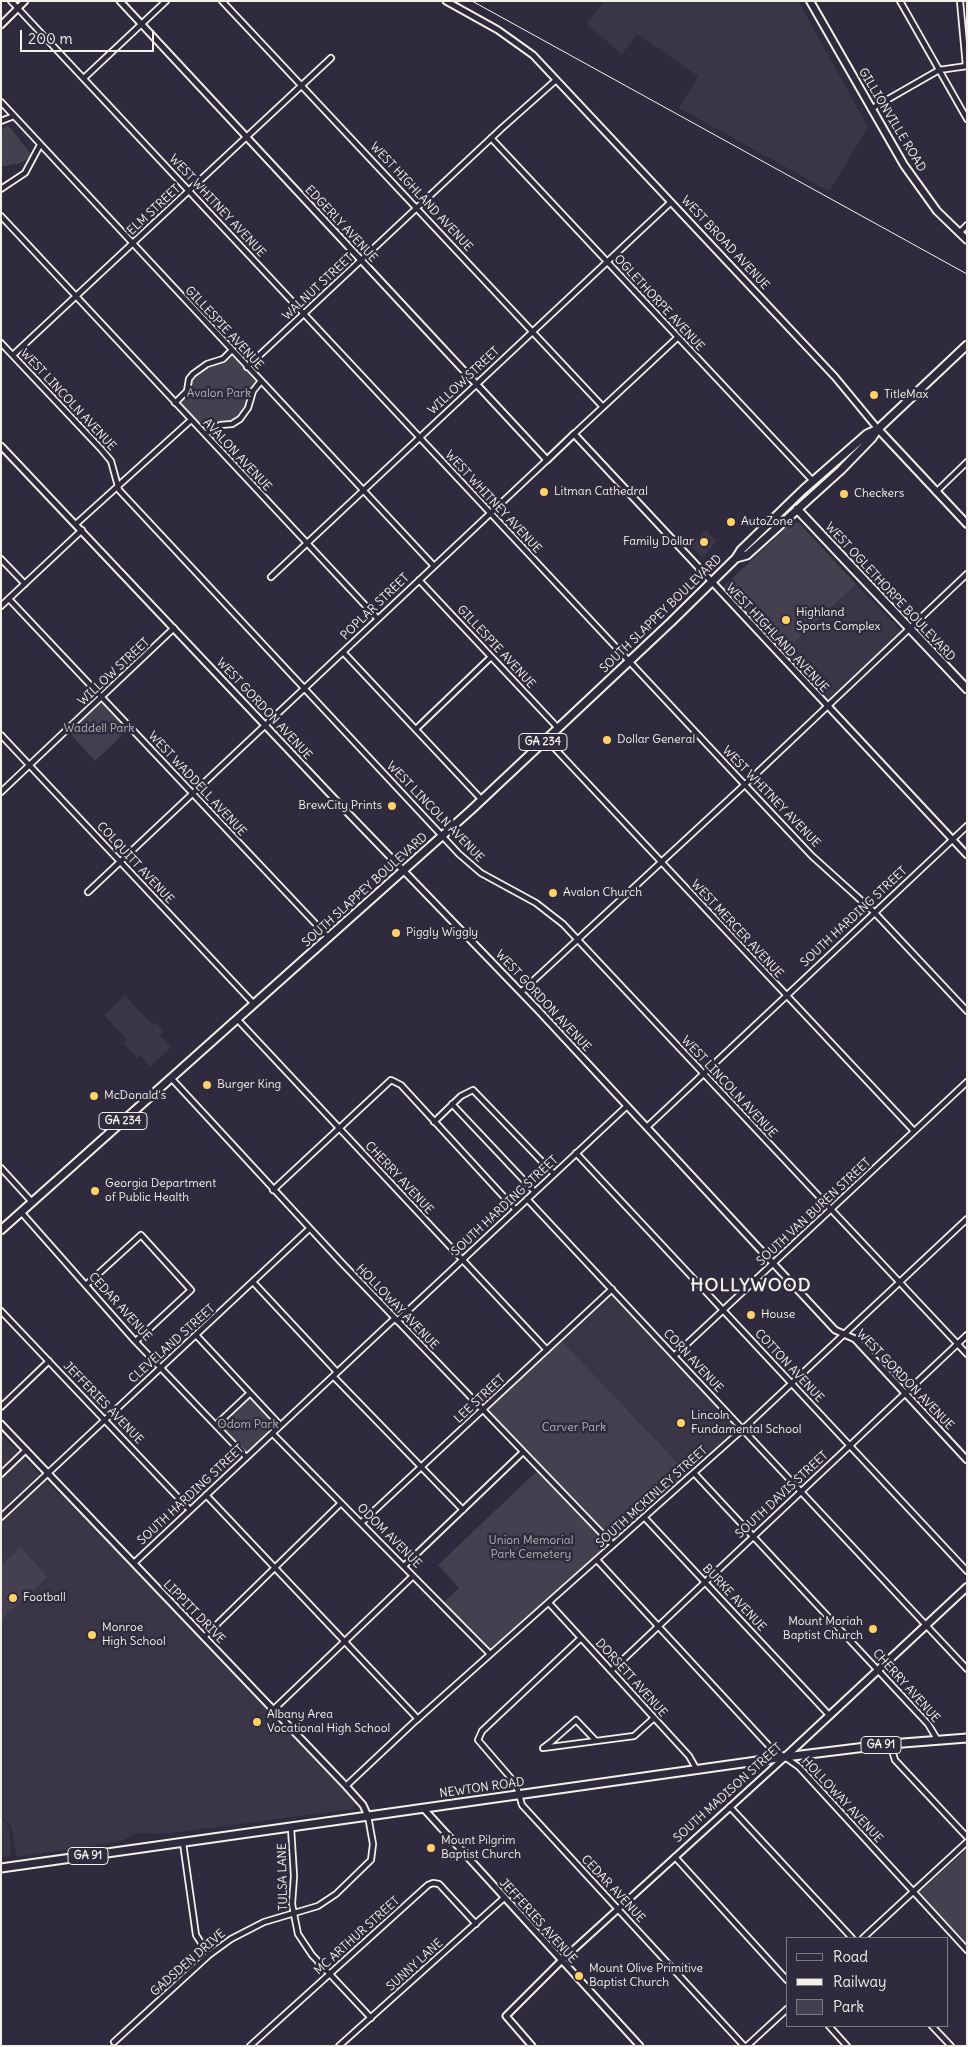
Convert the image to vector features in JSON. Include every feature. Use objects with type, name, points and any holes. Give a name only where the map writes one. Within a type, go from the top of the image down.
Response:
[{"type":"main road","name":"GILLIONVILLE ROAD","points":[[810,1],[871,109],[922,191],[967,240]]},
{"type":"main road","points":[[878,429],[967,345]]},
{"type":"main road","name":"SOUTH SLAPPEY BOULEVARD","points":[[1,1230],[482,800],[629,662],[800,493],[867,434],[878,429]]},
{"type":"main road","name":"SOUTH SLAPPEY BOULEVARD","points":[[736,558],[747,556],[872,438],[878,429]]},
{"type":"main road","name":"WEST BROAD AVENUE","points":[[878,429],[967,524]]},
{"type":"main road","points":[[780,513],[797,510],[800,493]]},
{"type":"main road","name":"WEST OGLETHORPE BOULEVARD","points":[[797,510],[967,689]]},
{"type":"main road","name":"SOUTH MADISON STREET","points":[[785,1757],[967,1587]]},
{"type":"main road","name":"NEWTON ROAD","points":[[1,1868],[785,1757],[937,1739],[967,1738]]},
{"type":"street","name":"WEST WHITNEY AVENUE","points":[[11,1],[812,856],[874,912],[967,1011]]},
{"type":"street","points":[[1,25],[25,1]]},
{"type":"street","name":"EDGERLY AVENUE","points":[[120,1],[547,460]]},
{"type":"street","points":[[84,78],[166,1]]},
{"type":"street","name":"WEST HIGHLAND AVENUE","points":[[222,1],[303,84],[603,407]]},
{"type":"street","name":"WEST BROAD AVENUE","points":[[446,1],[520,44],[835,377],[878,429]]},
{"type":"street","points":[[900,1],[967,119]]},
{"type":"street","points":[[871,109],[939,70],[966,66],[960,1]]},
{"type":"street","name":"ELM STREET","points":[[13,355],[331,58]]},
{"type":"street","name":"WALNUT STREET","points":[[247,366],[491,138],[556,80]]},
{"type":"street","name":"GILLESPIE AVENUE","points":[[1,102],[434,566]]},
{"type":"street","points":[[1,121],[14,116]]},
{"type":"street","name":"OGLETHORPE AVENUE","points":[[491,138],[813,482]]},
{"type":"street","points":[[1,189],[25,173],[40,144]]},
{"type":"street","name":"WILLOW STREET","points":[[272,577],[419,436],[671,202]]},
{"type":"street","name":"AVALON AVENUE","points":[[1,216],[378,618]]},
{"type":"street","points":[[959,233],[967,225]]},
{"type":"street","name":"POPLAR STREET","points":[[88,892],[677,338]]},
{"type":"street","name":"WEST LINCOLN AVENUE","points":[[1,343],[101,449],[110,461],[117,485],[131,503],[442,836],[481,873],[550,912],[967,1354]]},
{"type":"street","points":[[175,403],[187,391],[189,379],[193,374],[207,364],[223,359],[232,350]]},
{"type":"street","points":[[205,434],[220,425],[232,424],[240,419],[248,408],[252,391],[261,381]]},
{"type":"street","points":[[76,524],[191,420]]},
{"type":"street","name":"WEST HIGHLAND AVENUE","points":[[574,434],[967,855]]},
{"type":"street","name":"WEST GORDON AVENUE","points":[[1,446],[521,992],[835,1330],[855,1339],[967,1460]]},
{"type":"street","points":[[936,492],[967,462]]},
{"type":"street","points":[[1,606],[82,530]]},
{"type":"street","points":[[1,559],[25,584]]},
{"type":"street","points":[[521,992],[745,785],[967,574]]},
{"type":"street","name":"GILLESPIE AVENUE","points":[[419,580],[558,728]]},
{"type":"street","name":"WEST WADDELL AVENUE","points":[[9,599],[329,938]]},
{"type":"street","name":"WILLOW STREET","points":[[1,792],[174,628]]},
{"type":"street","points":[[343,652],[482,800]]},
{"type":"street","points":[[416,729],[491,657]]},
{"type":"street","name":"COLQUITT AVENUE","points":[[1,735],[254,1004]]},
{"type":"street","name":"WEST MERCER AVENUE","points":[[546,739],[785,996],[914,1131]]},
{"type":"street","name":"SOUTH HARDING STREET","points":[[647,1127],[967,826]]},
{"type":"street","name":"CHERRY AVENUE","points":[[237,1019],[547,1350]]},
{"type":"street","name":"HOLLOWAY AVENUE","points":[[171,1078],[273,1190],[396,1320],[613,1545]]},
{"type":"street","points":[[273,1190],[391,1080],[397,1082],[516,1210]]},
{"type":"street","name":"SOUTH VAN BUREN STREET","points":[[674,1356],[967,1082]]},
{"type":"street","points":[[434,1122],[452,1104],[473,1090],[554,1174]]},
{"type":"street","points":[[452,1104],[535,1192]]},
{"type":"street","name":"SOUTH HARDING STREET","points":[[134,1563],[335,1374],[462,1260],[627,1106]]},
{"type":"street","name":"COTTON AVENUE","points":[[576,1153],[967,1571]]},
{"type":"street","points":[[1,1168],[32,1202]]},
{"type":"street","name":"CORN AVENUE","points":[[527,1200],[967,1669]]},
{"type":"street","name":"CEDAR AVENUE","points":[[21,1212],[136,1341],[246,1457]]},
{"type":"street","name":"SOUTH MCKINLEY STREET","points":[[346,1786],[490,1654],[743,1429],[967,1219]]},
{"type":"street","name":"CLEVELAND STREET","points":[[1,1517],[309,1228]]},
{"type":"street","points":[[86,1285],[141,1235],[191,1290],[136,1341]]},
{"type":"street","points":[[253,1282],[335,1374],[462,1510]]},
{"type":"street","name":"LEE STREET","points":[[361,1523],[612,1290]]},
{"type":"street","name":"JEFFERIES AVENUE","points":[[1,1311],[190,1510]]},
{"type":"street","name":"SOUTH DAVIS STREET","points":[[611,1671],[967,1335]]},
{"type":"street","points":[[196,1336],[280,1425]]},
{"type":"street","points":[[1,1407],[49,1361]]},
{"type":"street","points":[[216,1425],[250,1393]]},
{"type":"street","name":"LIPPITT DRIVE","points":[[1,1424],[274,1709],[363,1805],[368,1816]]},
{"type":"street","name":"ODOM AVENUE","points":[[272,1433],[490,1654]]},
{"type":"street","points":[[1,1474],[26,1450]]},
{"type":"street","points":[[404,1566],[523,1452]]},
{"type":"street","name":"CHERRY AVENUE","points":[[694,1473],[928,1724],[937,1739]]},
{"type":"street","points":[[206,1495],[344,1643],[418,1719]]},
{"type":"street","points":[[204,1638],[341,1503]]},
{"type":"street","name":"BURKE AVENUE","points":[[644,1517],[829,1715]]},
{"type":"street","name":"HOLLOWAY AVENUE","points":[[597,1560],[769,1746],[799,1767],[967,1950]]},
{"type":"street","points":[[274,1709],[413,1576]]},
{"type":"street","name":"DORSETT AVENUE","points":[[549,1603],[689,1756],[696,1770]]},
{"type":"street","name":"CEDAR AVENUE","points":[[581,1638],[482,1731],[478,1740],[516,1784],[522,1805],[745,2046]]},
{"type":"street","points":[[596,1741],[576,1720],[543,1748],[634,1736],[654,1718]]},
{"type":"street","points":[[890,1744],[895,1760],[967,1837]]},
{"type":"street","name":"SOUTH MADISON STREET","points":[[532,2046],[506,2016],[561,1961],[785,1757]]},
{"type":"street","points":[[730,1806],[851,1937]]},
{"type":"street","name":"JEFFERIES AVENUE","points":[[423,1808],[640,2046]]},
{"type":"street","name":"GADSDEN DRIVE","points":[[114,2042],[209,1955],[231,1938],[253,1926],[326,1902],[369,1863],[373,1854],[373,1844],[368,1816]]},
{"type":"street","name":"TULSA LANE","points":[[291,1828],[294,1868],[293,1913],[303,1942],[371,2018]]},
{"type":"street","points":[[864,1937],[967,1842]]},
{"type":"street","points":[[183,1843],[196,1935],[209,1955]]},
{"type":"street","points":[[675,1857],[786,1979]]},
{"type":"street","name":"MC ARTHUR STREET","points":[[250,2046],[434,1882],[443,1888],[476,1924]]},
{"type":"street","name":"SUNNY LANE","points":[[339,2046],[504,1898]]},
{"type":"street","points":[[745,2046],[786,2010]]},
{"type":"street","points":[[830,2027],[847,2046]]},
{"type":"street","points":[[933,2027],[951,2046]]},
{"type":"shaded area","points":[[605,1],[798,1],[868,127],[829,191],[679,108],[698,76],[637,34],[622,54],[586,24]]},
{"type":"shaded area","points":[[706,530],[717,541],[702,558],[691,545]]},
{"type":"shaded area","points":[[856,584],[902,632],[829,700],[784,652]]},
{"type":"shaded area","points":[[125,995],[152,1025],[155,1022],[164,1031],[160,1035],[171,1047],[150,1067],[140,1056],[137,1058],[123,1043],[127,1039],[104,1015]]},
{"type":"shaded area","points":[[613,1292],[740,1429],[689,1475],[561,1340]]},
{"type":"shaded area","points":[[1,1434],[59,1494],[65,1491],[356,1803],[354,1809],[163,1834],[136,1833],[122,1841],[17,1857],[11,1826],[1,1816]]},
{"type":"shaded area","points":[[1,1818],[9,1826],[11,1856],[1,1857]]},
{"type":"green space","points":[[9,126],[32,156],[21,163],[1,166],[1,130]]},
{"type":"green space","name":"Avalon Park","points":[[232,351],[260,381],[247,408],[235,422],[219,425],[205,434],[176,403],[182,399],[190,379],[202,368],[217,362]]},
{"type":"green space","name":"Highland Sports Complex","points":[[798,522],[856,584],[784,652],[723,587],[791,523]]},
{"type":"green space","name":"Waddell Park","points":[[102,698],[130,728],[95,761],[67,730]]},
{"type":"green space","name":"Carver Park","points":[[561,1340],[689,1475],[613,1543],[485,1410]]},
{"type":"green space","name":"Odom Park","points":[[250,1394],[280,1425],[247,1456],[217,1425]]},
{"type":"green space","name":"Union Memorial Park Cemetery","points":[[538,1470],[611,1545],[490,1653],[442,1604],[459,1588],[438,1565]]},
{"type":"green space","name":"Football","points":[[21,1547],[47,1577],[1,1620],[1,1565]]},
{"type":"green space","points":[[967,1849],[967,1946],[919,1892]]},
{"type":"railway","points":[[472,1],[967,274]]},
{"type":"place","name":"TitleMax","points":[[874,395]]},
{"type":"place","name":"Litman Cathedral","points":[[544,492]]},
{"type":"place","name":"Checkers","points":[[844,494]]},
{"type":"place","name":"AutoZone","points":[[731,522]]},
{"type":"place","name":"Family Dollar","points":[[704,542]]},
{"type":"place","name":"Highland Sports Complex","points":[[786,620]]},
{"type":"place","name":"Dollar General","points":[[607,740]]},
{"type":"place","name":"BrewCity Prints","points":[[392,806]]},
{"type":"place","name":"Avalon Church","points":[[553,893]]},
{"type":"place","name":"Piggly Wiggly","points":[[396,933]]},
{"type":"place","name":"Burger King","points":[[207,1085]]},
{"type":"place","name":"McDonald's","points":[[94,1096]]},
{"type":"place","name":"Georgia Department of Public Health","points":[[95,1191]]},
{"type":"place","name":"House","points":[[751,1315]]},
{"type":"place","name":"Lincoln Fundamental School","points":[[681,1423]]},
{"type":"place","name":"Football","points":[[13,1598]]},
{"type":"place","name":"Mount Moriah Baptist Church","points":[[873,1629]]},
{"type":"place","name":"Monroe High School","points":[[92,1635]]},
{"type":"place","name":"Albany Area Vocational High School","points":[[257,1722]]},
{"type":"place","name":"Mount Pilgrim Baptist Church","points":[[431,1848]]},
{"type":"place","name":"Mount Olive Primitive Baptist Church","points":[[579,1976]]},
{"type":"district","name":"HOLLYWOOD","points":[[751,1286]]}]
